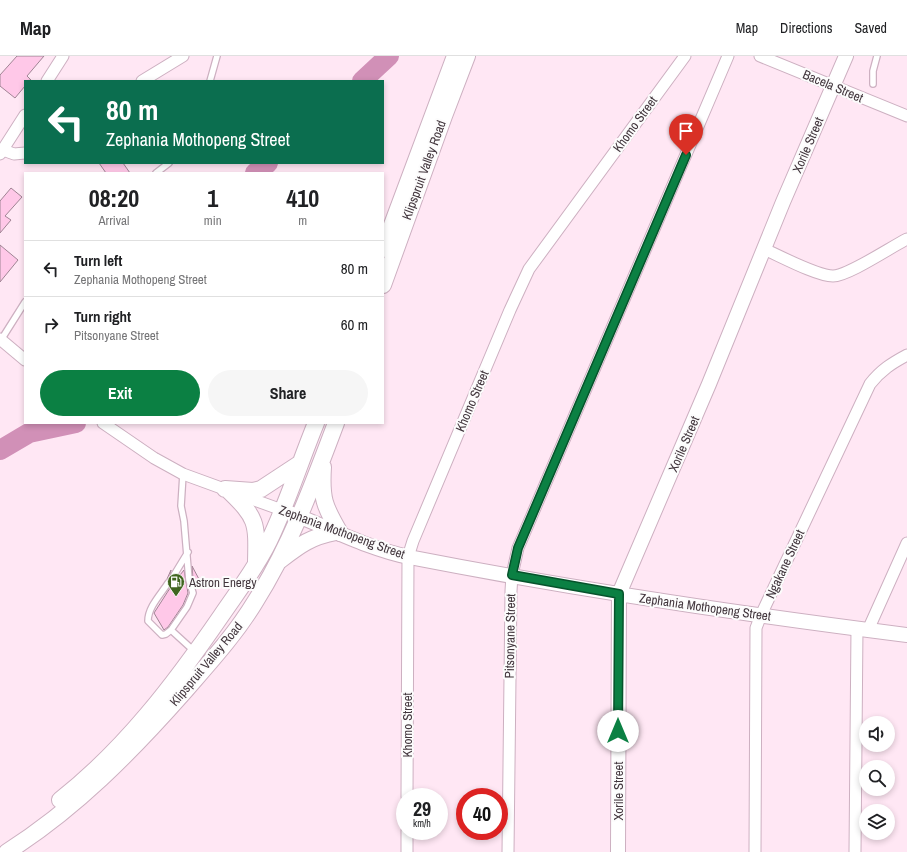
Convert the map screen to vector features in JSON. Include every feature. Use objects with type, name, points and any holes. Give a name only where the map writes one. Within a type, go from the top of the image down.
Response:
[{"type":"main road","name":"Klipspruit Valley Road","points":[[384,246],[455,56]]},
{"type":"main road","name":"Klipspruit Valley Road","points":[[384,281],[467,56]]},
{"type":"main road","name":"Klipspruit Valley Road","points":[[0,845],[65,797],[136,728],[168,691],[256,566],[269,541],[316,424]]},
{"type":"main road","name":"Klipspruit Valley Road","points":[[8,852],[29,839],[94,785],[146,735],[224,647],[256,602],[277,563],[299,516],[336,424]]},
{"type":"main road","points":[[277,563],[303,543],[317,536],[338,533],[324,502],[322,490],[324,455]]},
{"type":"main road","points":[[226,490],[253,491],[261,489],[300,463]]},
{"type":"main road","points":[[226,490],[247,508],[255,523],[256,566]]},
{"type":"street","points":[[48,80],[63,56]]},
{"type":"street","points":[[144,80],[184,56]]},
{"type":"street","name":"Khomo Street","points":[[407,788],[408,557],[413,541],[507,317],[529,269],[686,56]]},
{"type":"street","name":"Pitsonyane Street","points":[[508,852],[512,575],[521,541],[728,56]]},
{"type":"street","name":"Bacela Street","points":[[760,56],[907,116]]},
{"type":"street","name":"Xorile Street","points":[[618,852],[619,594],[685,441],[846,56]]},
{"type":"street","points":[[24,117],[1,152],[14,154],[24,153]]},
{"type":"street","points":[[764,249],[819,273],[834,276],[846,272],[907,239]]},
{"type":"street","points":[[1,339],[24,359]]},
{"type":"street","name":"Ngakane Street","points":[[755,852],[756,628],[870,384],[879,372],[907,355]]},
{"type":"street","name":"Zephania Mothopeng Street","points":[[105,425],[154,458],[183,474],[299,516],[338,533],[408,557],[619,594],[907,635]]},
{"type":"street","points":[[855,852],[862,629],[907,543]]},
{"type":"street","points":[[407,840],[407,852]]},
{"type":"lane","points":[[210,80],[217,56]]},
{"type":"lane","points":[[873,84],[873,71],[878,56]]},
{"type":"lane","points":[[157,172],[168,164]]},
{"type":"lane","points":[[1,339],[24,304]]},
{"type":"lane","points":[[168,583],[150,611],[148,618],[148,621],[162,635],[171,630],[187,607],[193,593],[189,580],[188,552],[181,506],[183,474]]},
{"type":"lane","points":[[174,575],[188,552]]},
{"type":"lane","points":[[171,630],[195,652]]},
{"type":"building","points":[[17,56],[44,56],[27,76],[31,80],[24,80],[24,87],[15,98],[0,86],[0,75]]},
{"type":"building","points":[[100,164],[124,164],[129,172],[105,172]]},
{"type":"building","points":[[11,188],[22,197],[5,216],[11,220],[0,233],[0,201]]},
{"type":"building","points":[[0,245],[18,260],[0,282]]},
{"type":"building","points":[[192,566],[200,581],[196,587],[193,579]]},
{"type":"building","points":[[171,570],[170,577],[176,580],[184,570],[188,593],[183,605],[168,627],[164,630],[154,613],[172,585],[172,581],[167,579]]},
{"type":"waterway","points":[[363,80],[389,56]]},
{"type":"waterway","points":[[256,172],[267,164]]},
{"type":"waterway","points":[[0,450],[29,433],[71,424]]},
{"type":"place","name":"Astron Energy","points":[[176,597]]},
{"type":"route","points":[[618,731],[619,594],[512,575],[518,548],[686,155]]}]
